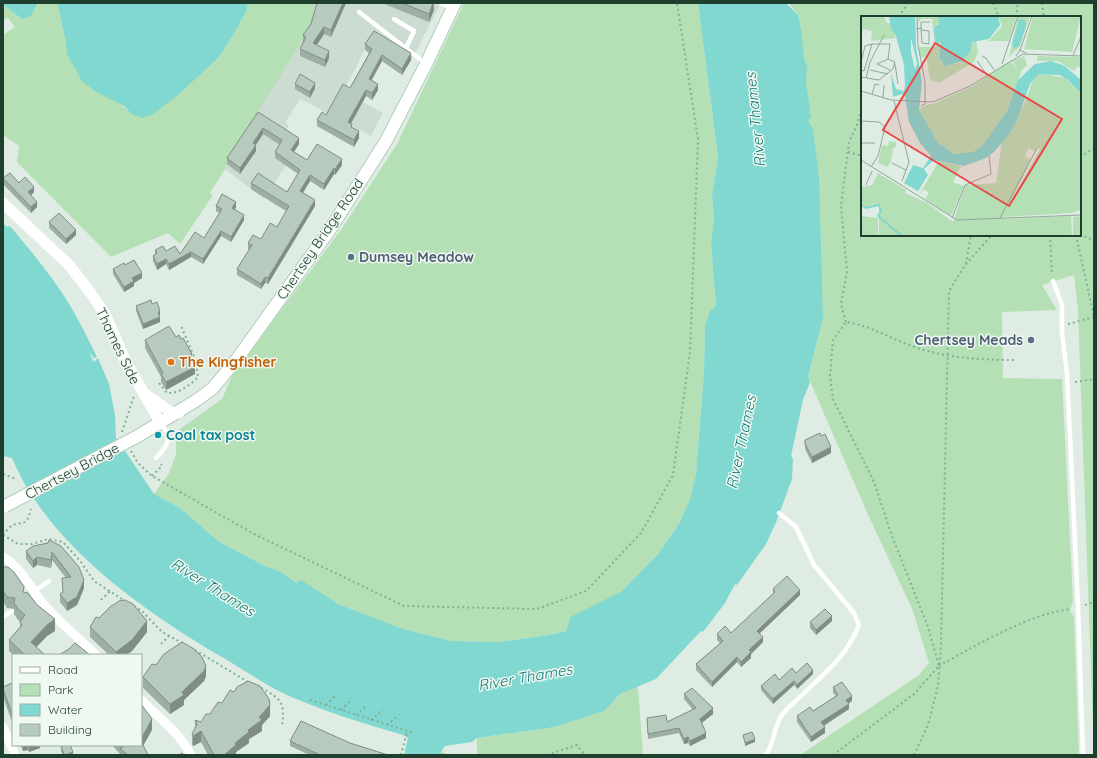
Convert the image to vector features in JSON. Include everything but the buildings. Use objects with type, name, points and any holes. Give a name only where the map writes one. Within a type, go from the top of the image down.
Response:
[{"type":"main road","name":"Chertsey Bridge Road","points":[[138,436],[179,413],[220,380],[327,234],[386,141],[426,64],[453,6]]},
{"type":"main road","name":"Chertsey Bridge","points":[[4,507],[138,436]]},
{"type":"street","name":"Thames Side","points":[[3,203],[69,265],[90,292],[106,316],[138,394],[161,424]]},
{"type":"street","points":[[138,394],[171,412],[179,413]]},
{"type":"street","points":[[3,557],[10,561],[22,573],[34,594],[95,654]]},
{"type":"street","points":[[142,701],[179,738],[190,755]]},
{"type":"street","points":[[3,726],[15,755]]},
{"type":"lane","points":[[440,3],[453,6]]},
{"type":"lane","points":[[359,12],[426,64]]},
{"type":"lane","points":[[394,19],[414,31],[406,48]]},
{"type":"lane","points":[[1053,281],[1062,305],[1062,324],[1067,381],[1078,606],[1083,755]]},
{"type":"lane","points":[[156,458],[164,449],[168,437],[168,432],[161,424]]},
{"type":"lane","points":[[766,755],[773,742],[775,727],[782,714],[834,665],[852,642],[859,624],[854,612],[814,565],[796,526],[779,513]]},
{"type":"lane","points":[[34,594],[49,581]]},
{"type":"lane","points":[[3,617],[12,611]]},
{"type":"path","points":[[130,450],[138,463],[152,476],[254,534],[404,606],[537,608],[586,591],[641,533],[673,475],[690,352],[698,139],[677,3]]},
{"type":"path","points":[[900,16],[908,3]]},
{"type":"path","points":[[993,3],[999,16]]},
{"type":"path","points":[[1016,16],[1018,3]]},
{"type":"path","points":[[1042,3],[1044,16]]},
{"type":"path","points":[[846,322],[841,304],[847,272],[841,206],[849,142],[857,125],[861,111]]},
{"type":"path","points":[[1081,156],[1094,148]]},
{"type":"path","points":[[848,152],[861,156]]},
{"type":"path","points":[[1081,234],[1094,241]]},
{"type":"path","points":[[965,265],[971,236]]},
{"type":"path","points":[[914,755],[928,725],[938,686],[946,355],[949,292],[965,265],[991,236]]},
{"type":"path","points":[[1050,236],[1050,262],[1053,281]]},
{"type":"path","points":[[1076,236],[1094,317],[1094,412]]},
{"type":"path","points":[[1062,324],[1065,325],[1094,317]]},
{"type":"path","points":[[846,322],[857,323],[910,345],[946,355],[992,360],[1017,360]]},
{"type":"path","points":[[846,322],[833,340],[830,376],[833,399],[874,482],[892,536],[928,627],[939,666]]},
{"type":"path","points":[[159,383],[166,393],[179,389],[198,377],[196,361],[181,326]]},
{"type":"path","points":[[1067,381],[1067,383],[1093,379]]},
{"type":"path","points":[[122,434],[138,394]]},
{"type":"path","points":[[152,476],[162,466],[156,458]]},
{"type":"path","points":[[3,474],[16,479]]},
{"type":"path","points":[[31,509],[29,517],[24,524],[11,526],[3,535],[18,544],[32,544],[48,539],[64,542],[81,562],[94,581],[142,611],[162,632],[188,646]]},
{"type":"path","points":[[101,600],[110,591]]},
{"type":"path","points":[[833,755],[914,694],[939,666],[978,643],[1056,610],[1094,602]]},
{"type":"path","points":[[161,644],[169,636]]},
{"type":"path","points":[[194,650],[234,675],[252,684]]},
{"type":"path","points":[[258,687],[276,696],[284,710],[282,727]]},
{"type":"path","points":[[326,705],[337,694]]},
{"type":"path","points":[[341,710],[352,699]]},
{"type":"path","points":[[310,700],[414,733]]},
{"type":"path","points":[[356,715],[367,705]]},
{"type":"path","points":[[371,720],[383,710]]},
{"type":"path","points":[[387,725],[399,715]]},
{"type":"path","points":[[401,755],[407,732]]},
{"type":"path","points":[[547,755],[577,745],[585,755]]},
{"type":"path","points":[[443,755],[444,750]]},
{"type":"shaded area","points":[[316,3],[441,3],[412,59],[375,34],[359,59],[360,60],[343,91],[383,113],[371,136],[300,99],[285,123],[289,126],[277,144],[293,154],[264,199],[225,169],[229,156],[311,25]]},
{"type":"green space","points":[[38,3],[57,3],[67,54],[131,114],[219,57],[247,10],[248,3],[316,3],[311,25],[229,156],[225,169],[210,193],[213,195],[180,244],[168,233],[111,257],[17,162],[19,146],[3,135],[3,35],[15,27],[8,18],[3,20],[3,5],[22,19],[36,8]]},
{"type":"green space","points":[[464,3],[698,3],[718,158],[712,195],[714,220],[711,244],[716,306],[710,311],[705,325],[704,372],[696,474],[690,499],[680,522],[659,553],[622,591],[570,617],[566,631],[499,642],[452,641],[403,629],[338,604],[301,581],[296,583],[281,572],[265,566],[218,541],[180,508],[154,494],[169,473],[176,454],[176,438],[180,429],[222,399],[232,376],[343,227],[397,144]]},
{"type":"green space","points":[[789,3],[1094,3],[1094,755],[1078,310],[1074,275],[1042,285],[1057,310],[1002,312],[1003,378],[1062,379],[1073,601],[1070,611],[1074,617],[1079,755],[800,755],[919,675],[929,663],[913,611],[870,519],[808,377],[823,318],[798,15]]},
{"type":"green space","points":[[638,686],[643,755],[477,755],[477,738],[555,727],[604,711],[620,694]]},
{"type":"water","points":[[3,3],[38,3],[31,16],[22,19],[3,5]]},
{"type":"water","points":[[57,3],[248,3],[247,10],[219,57],[178,95],[153,114],[143,118],[131,114],[124,106],[96,92],[82,81],[67,54]]},
{"type":"water","name":"River Thames","points":[[698,3],[786,3],[798,15],[804,59],[807,67],[806,82],[811,118],[808,120],[813,129],[819,177],[823,318],[808,377],[810,382],[803,400],[791,456],[793,459],[792,479],[777,520],[766,544],[737,585],[735,584],[725,603],[703,632],[701,631],[656,679],[620,694],[604,711],[555,727],[477,738],[472,742],[445,746],[441,755],[404,755],[408,738],[403,735],[331,712],[303,702],[282,692],[176,629],[122,590],[97,569],[51,522],[32,496],[12,458],[3,456],[3,223],[7,227],[10,226],[40,263],[61,292],[80,323],[97,357],[94,358],[89,352],[94,362],[98,358],[109,384],[115,415],[116,438],[123,452],[125,451],[154,494],[180,508],[218,541],[265,566],[281,572],[296,583],[301,580],[338,604],[403,629],[452,641],[499,642],[566,631],[570,617],[622,591],[659,553],[680,522],[690,499],[696,474],[704,372],[705,325],[710,311],[716,306],[711,244],[714,220],[712,195],[718,158]]},
{"type":"place","name":"Dumsey Meadow","points":[[351,257]]},
{"type":"place","name":"Chertsey Meads","points":[[1031,340]]},
{"type":"place","name":"The Kingfisher","points":[[171,362]]},
{"type":"place","name":"Coal tax post","points":[[158,435]]}]
